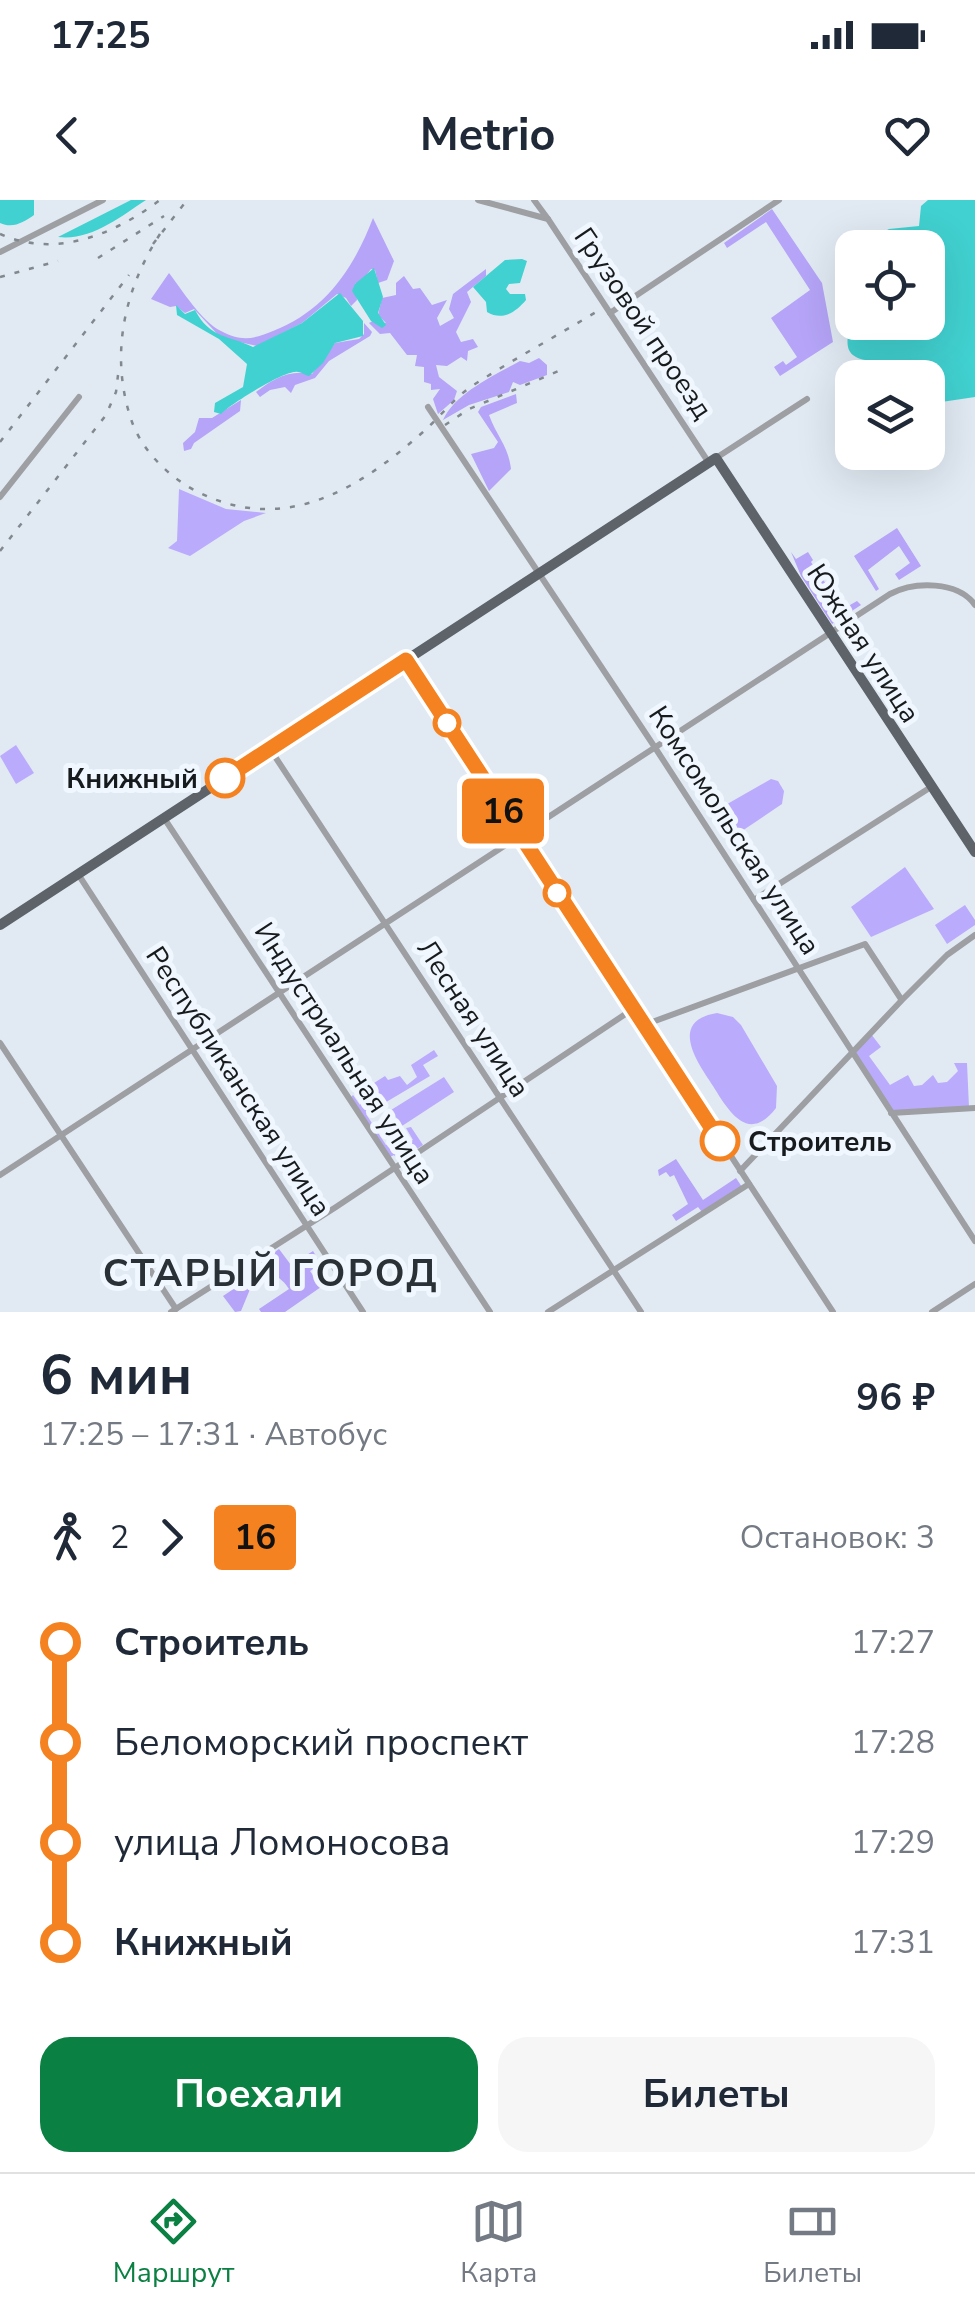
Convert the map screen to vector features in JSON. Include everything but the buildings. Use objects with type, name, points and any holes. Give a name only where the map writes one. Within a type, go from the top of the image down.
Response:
[{"type":"main road","points":[[0,925],[712,460]]},
{"type":"main road","name":"Южная улица","points":[[712,460],[975,852]]},
{"type":"street","points":[[0,252],[102,200]]},
{"type":"street","name":"Грузовой проезд","points":[[478,200],[548,220],[712,460]]},
{"type":"street","points":[[534,200],[548,220]]},
{"type":"street","points":[[610,312],[779,200]]},
{"type":"street","points":[[0,497],[79,397]]},
{"type":"street","points":[[712,460],[806,398]]},
{"type":"street","name":"Комсомольская улица","points":[[428,406],[975,1241]]},
{"type":"street","points":[[0,1175],[901,588],[948,588],[962,592],[975,606]]},
{"type":"street","points":[[406,660],[833,1312]]},
{"type":"street","name":"Лесная улица","points":[[270,749],[641,1312]]},
{"type":"street","points":[[754,900],[931,787]]},
{"type":"street","name":"Индустриальная улица","points":[[164,818],[490,1312]]},
{"type":"street","name":"Республиканская улица","points":[[78,874],[363,1312]]},
{"type":"street","points":[[740,1171],[947,955],[975,935]]},
{"type":"street","points":[[644,1025],[865,944],[901,998]]},
{"type":"street","points":[[0,1043],[175,1311],[633,1009]]},
{"type":"street","points":[[891,1113],[975,1108]]},
{"type":"street","points":[[548,1312],[748,1184]]},
{"type":"street","points":[[932,1312],[975,1284]]},
{"type":"shaded area","points":[[772,209],[822,283],[833,342],[780,376],[774,367],[797,357],[771,318],[810,290],[766,222],[727,248],[724,243]]},
{"type":"shaded area","points":[[373,218],[394,261],[387,280],[378,283],[375,270],[371,269],[355,284],[357,300],[351,306],[337,294],[302,323],[257,346],[221,338],[194,309],[185,313],[176,306],[151,299],[169,273],[214,326],[241,338],[266,334],[308,312],[335,286],[357,254]]},
{"type":"shaded area","points":[[486,269],[486,276],[467,292],[471,302],[456,332],[461,342],[473,339],[478,347],[468,351],[467,361],[461,357],[447,366],[436,365],[439,377],[457,391],[454,400],[438,414],[433,399],[440,389],[431,390],[431,384],[424,382],[424,367],[415,366],[417,355],[407,355],[390,333],[380,334],[369,323],[386,323],[378,315],[382,298],[396,295],[396,283],[404,276],[413,289],[420,288],[432,305],[447,300],[437,318],[440,326],[454,318],[449,309],[453,294]]},
{"type":"shaded area","points":[[364,323],[372,332],[370,336],[329,361],[315,378],[295,385],[291,393],[285,387],[260,397],[256,392],[282,376],[312,374],[335,343],[359,339],[364,334]]},
{"type":"shaded area","points":[[539,358],[547,365],[547,375],[520,385],[513,382],[509,392],[469,405],[443,420],[457,401],[477,386],[520,361],[529,363]]},
{"type":"shaded area","points":[[516,394],[517,403],[489,415],[511,469],[489,491],[471,454],[494,448],[498,442],[478,412],[481,407]]},
{"type":"shaded area","points":[[241,400],[240,411],[184,451],[183,443],[195,432],[199,418],[212,418]]},
{"type":"shaded area","points":[[179,489],[226,509],[266,513],[244,521],[190,556],[168,548],[177,541]]},
{"type":"shaded area","points":[[897,528],[921,566],[899,580],[895,574],[910,563],[899,546],[868,570],[879,589],[876,591],[854,556]]},
{"type":"shaded area","points":[[791,552],[796,559],[808,552],[843,609],[857,601],[861,605],[832,624],[801,576]]},
{"type":"shaded area","points":[[16,745],[34,773],[16,784],[0,756]]},
{"type":"shaded area","points":[[771,779],[778,781],[784,791],[782,804],[739,833],[723,830],[718,824],[722,807]]},
{"type":"shaded area","points":[[905,867],[934,909],[871,937],[851,907]]},
{"type":"shaded area","points":[[965,905],[975,925],[947,944],[935,925]]},
{"type":"shaded area","points":[[717,1013],[733,1017],[741,1025],[777,1086],[776,1108],[756,1124],[748,1124],[732,1113],[694,1054],[690,1033],[693,1024]]},
{"type":"shaded area","points":[[871,1034],[881,1047],[869,1056],[890,1085],[908,1075],[914,1086],[922,1085],[933,1075],[938,1083],[947,1082],[958,1071],[954,1063],[967,1063],[969,1107],[892,1111],[855,1052]]},
{"type":"shaded area","points":[[434,1050],[438,1056],[423,1065],[430,1076],[366,1114],[386,1145],[395,1140],[401,1147],[413,1140],[406,1128],[411,1127],[423,1145],[398,1161],[394,1155],[390,1157],[351,1097],[360,1105],[363,1090],[385,1076],[388,1080],[400,1076],[407,1085],[417,1077],[411,1065]]},
{"type":"shaded area","points":[[444,1077],[454,1092],[402,1126],[391,1110]]},
{"type":"shaded area","points":[[676,1159],[703,1200],[736,1178],[742,1187],[702,1212],[698,1207],[676,1221],[672,1215],[688,1204],[674,1175],[670,1177],[666,1172],[659,1176],[658,1170]]},
{"type":"shaded area","points":[[279,1249],[291,1265],[313,1251],[321,1264],[310,1271],[321,1287],[285,1312],[261,1312],[259,1309],[289,1289],[261,1262]]},
{"type":"shaded area","points":[[246,1271],[253,1282],[241,1311],[235,1312],[223,1296],[232,1290],[229,1283]]},
{"type":"water","points":[[0,200],[34,200],[34,215],[14,225],[0,223]]},
{"type":"water","points":[[131,200],[146,200],[93,232],[58,237]]},
{"type":"water","points":[[928,200],[975,200],[975,397],[945,401],[945,360],[865,360],[848,348],[848,340],[945,340],[945,230],[887,230],[919,226],[921,206]]},
{"type":"water","points":[[505,260],[527,261],[520,283],[509,284],[506,289],[510,294],[525,294],[526,300],[508,314],[487,312],[486,302],[473,287]]},
{"type":"water","points":[[374,268],[383,297],[378,313],[386,325],[382,328],[371,321],[352,291]]},
{"type":"water","points":[[340,293],[363,321],[363,336],[335,343],[309,376],[288,373],[221,414],[214,412],[215,403],[243,387],[247,364],[219,339],[177,315],[176,305],[185,314],[195,310],[214,331],[253,347],[302,323]]},
{"type":"railway","points":[[0,234],[42,244],[84,239],[124,223],[160,200]]},
{"type":"railway","points":[[153,244],[187,200]]},
{"type":"railway","points":[[98,258],[164,216]]},
{"type":"railway","points":[[160,234],[137,278],[124,324],[121,348],[125,397],[137,433],[159,463],[198,492],[230,504],[260,509],[290,507],[346,488],[398,453],[472,386],[596,312]]},
{"type":"railway","points":[[0,277],[58,261]]},
{"type":"railway","points":[[0,442],[129,275]]},
{"type":"railway","points":[[445,425],[469,409],[561,370]]},
{"type":"railway","points":[[0,551],[106,415],[118,375]]},
{"type":"bus line","name":"16","points":[[225,778],[406,660],[720,1141]]},
{"type":"place","name":"Книжный","points":[[225,778]]},
{"type":"place","name":"Строитель","points":[[720,1141]]},
{"type":"district","name":"СТАРЫЙ ГОРОД","points":[[271,1273]]}]
